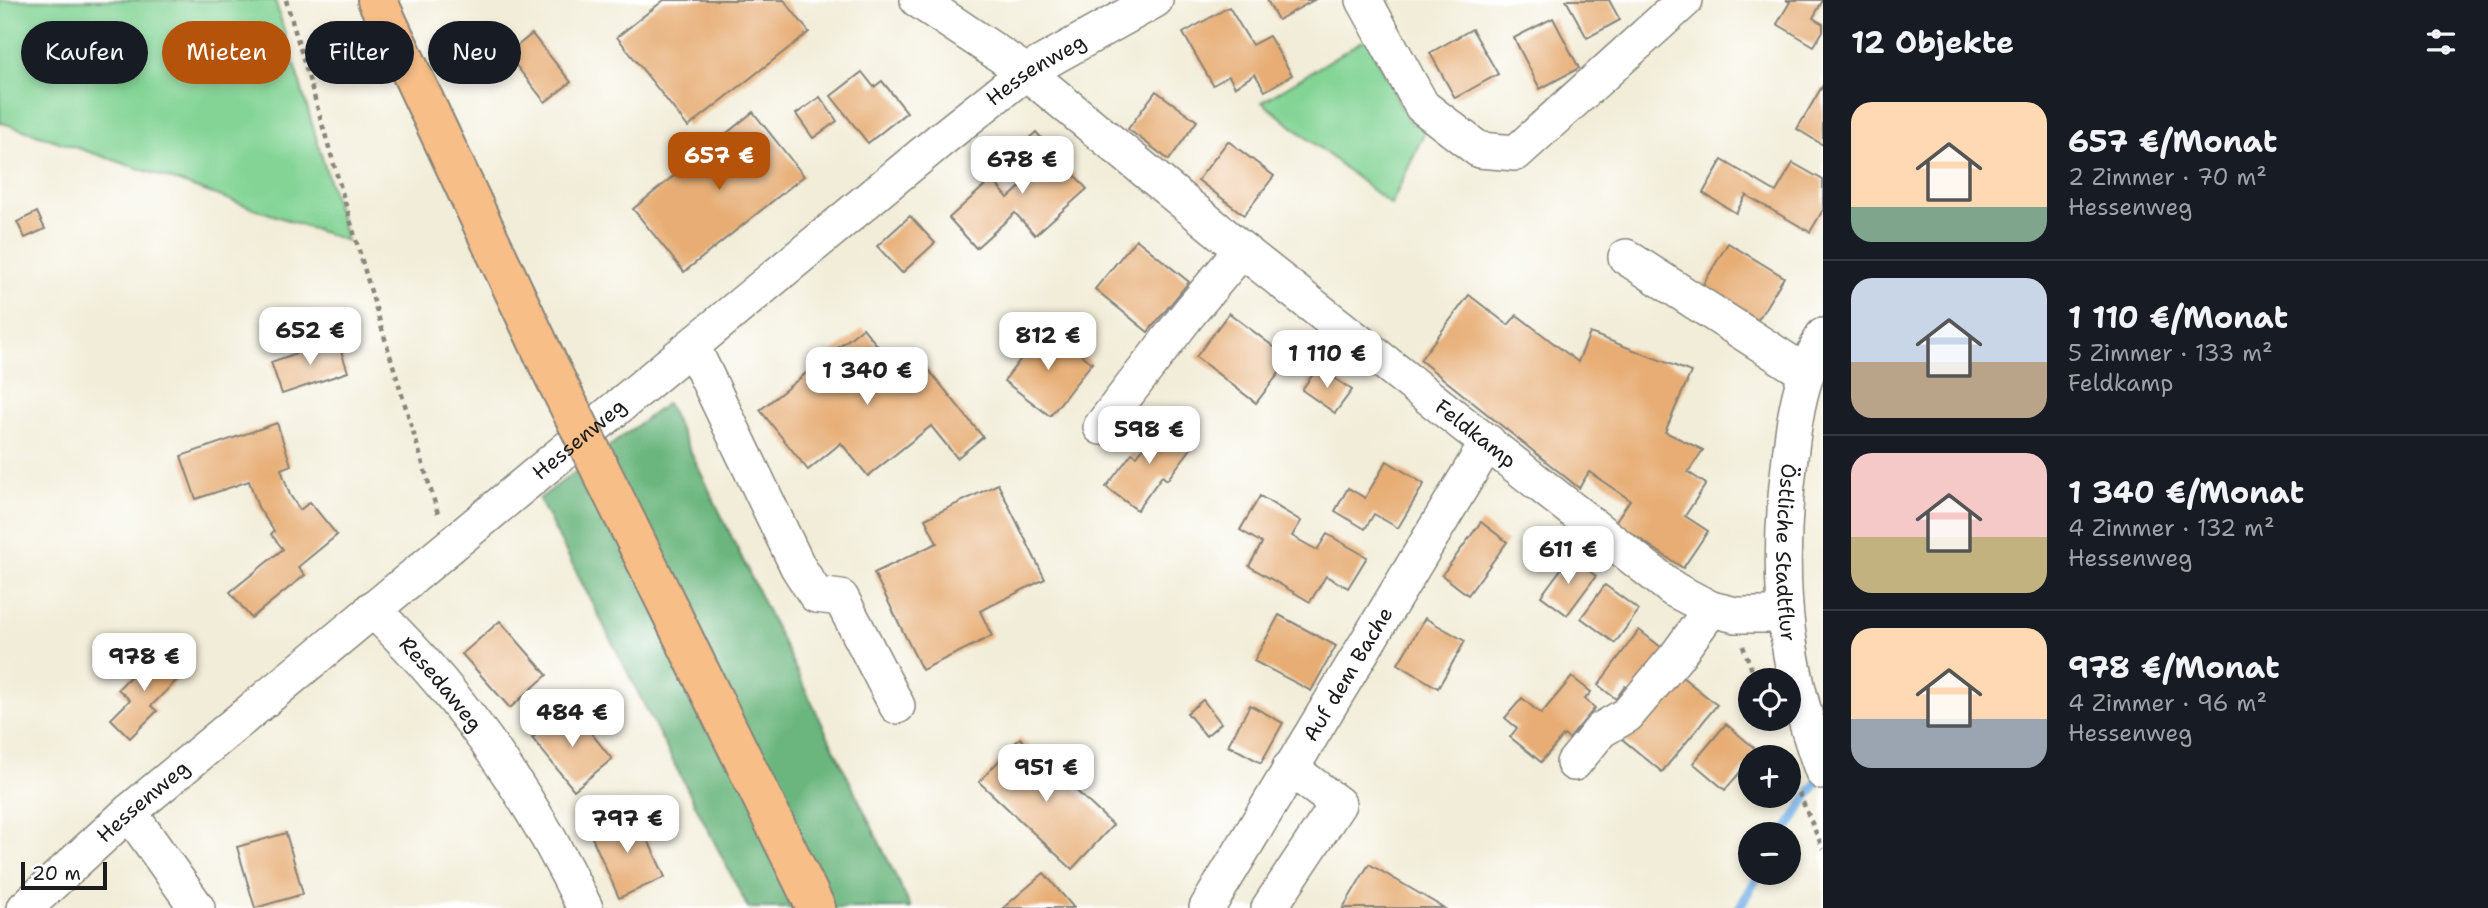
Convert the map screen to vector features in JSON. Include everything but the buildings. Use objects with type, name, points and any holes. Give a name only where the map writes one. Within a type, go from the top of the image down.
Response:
[{"type":"main road","points":[[377,0],[550,368],[817,908]]},
{"type":"street","name":"Feldkamp","points":[[918,0],[1026,72],[1242,250],[1672,589],[1711,609],[1736,615],[1784,615]]},
{"type":"street","name":"Hessenweg","points":[[25,908],[129,813],[372,609],[452,547],[525,483],[939,141],[1026,72],[1155,0]]},
{"type":"street","points":[[1364,0],[1422,106],[1479,150],[1516,153],[1685,0]]},
{"type":"street","points":[[1101,427],[1189,313],[1242,250]]},
{"type":"street","points":[[1626,257],[1806,373]]},
{"type":"street","name":"Östliche Stadtflur","points":[[1812,770],[1784,615],[1782,536],[1800,392],[1823,336]]},
{"type":"street","points":[[692,346],[798,567],[816,595],[841,598],[897,706]]},
{"type":"street","name":"Auf dem Bache","points":[[1208,908],[1488,442]]},
{"type":"street","name":"Resedaweg","points":[[372,609],[407,643],[487,738],[556,848],[585,908]]},
{"type":"street","points":[[1574,763],[1601,730],[1627,715],[1676,657],[1711,609]]},
{"type":"street","points":[[1269,908],[1338,804],[1290,768]]},
{"type":"street","points":[[129,813],[197,908]]},
{"type":"path","points":[[286,0],[379,319],[439,516],[452,547]]},
{"type":"path","points":[[1812,770],[1815,832],[1823,849]]},
{"type":"green space","points":[[0,0],[275,0],[281,21],[162,21],[162,84],[291,84],[291,54],[347,241],[173,180],[0,122]]},
{"type":"green space","points":[[1367,38],[1408,119],[1425,131],[1391,205],[1262,102]]},
{"type":"green space","points":[[667,403],[911,908],[748,908],[539,499]]},
{"type":"waterway","points":[[1791,822],[1820,777]]},
{"type":"waterway","points":[[1739,908],[1753,885]]}]
